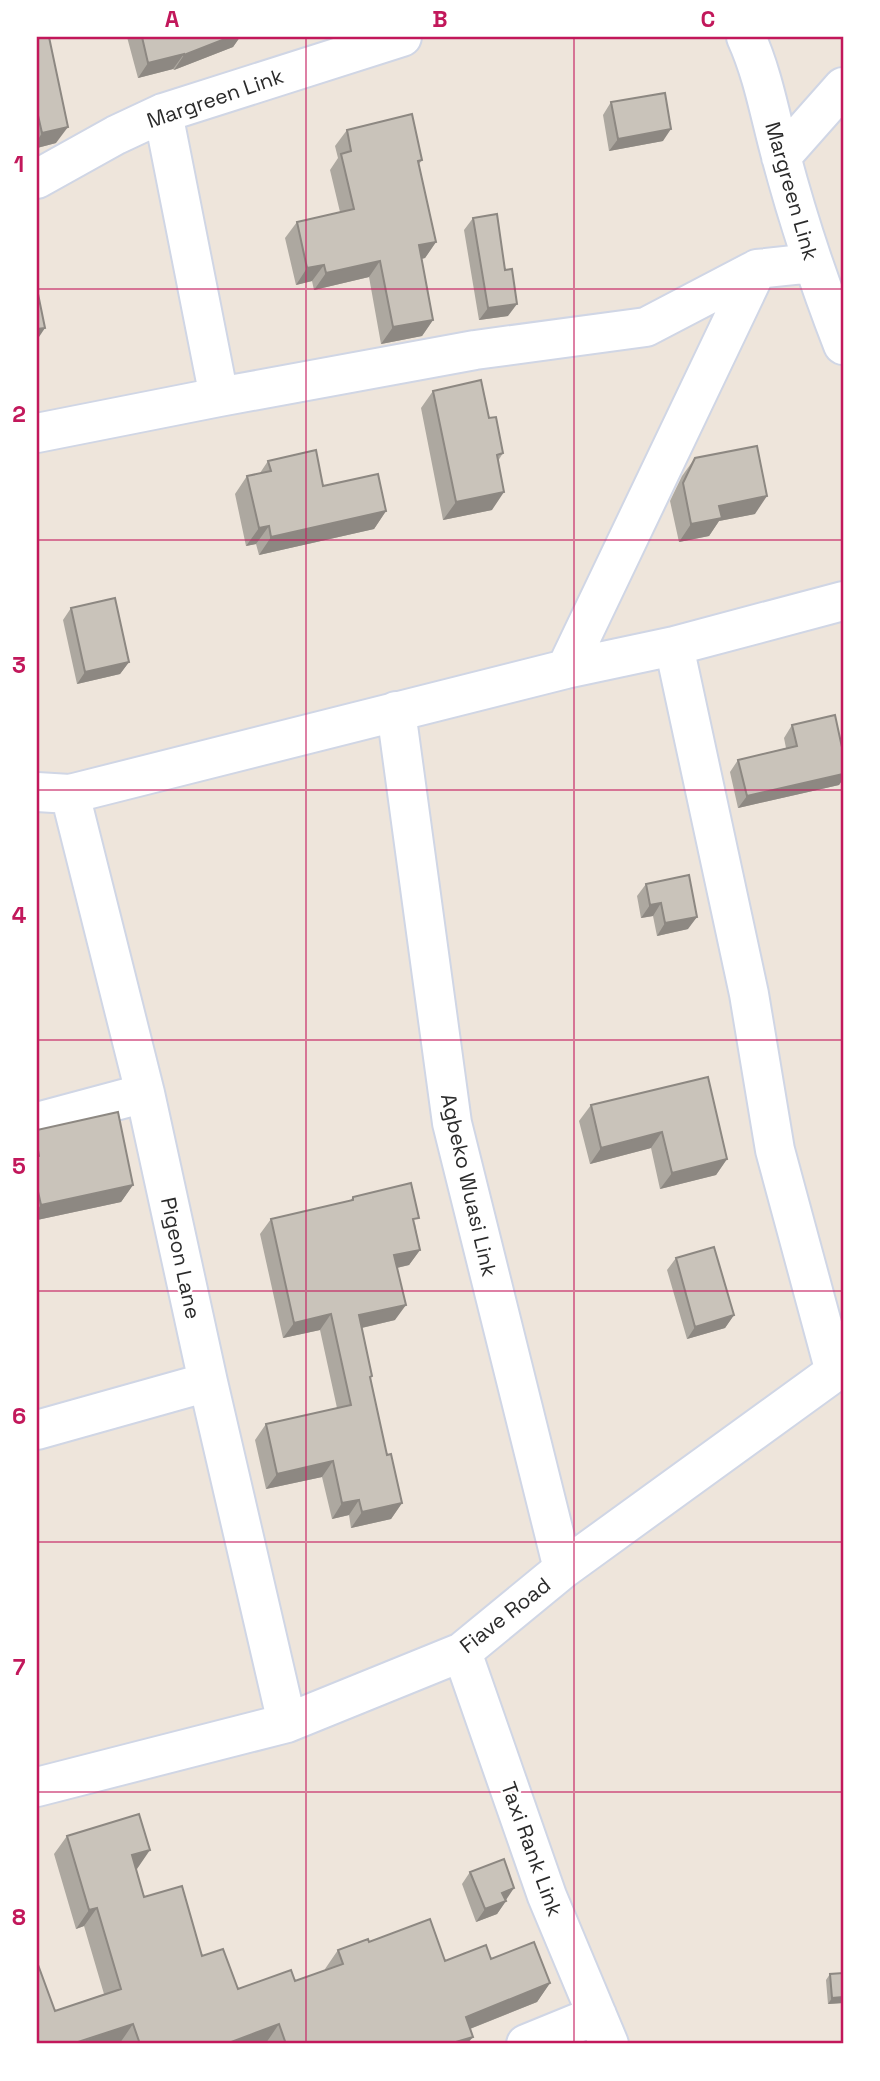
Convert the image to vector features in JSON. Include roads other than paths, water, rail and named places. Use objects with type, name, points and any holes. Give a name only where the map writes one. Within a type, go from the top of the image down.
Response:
[{"type":"street","name":"Margreen Link","points":[[37,179],[116,135],[299,52],[402,37]]},
{"type":"street","name":"Margreen Link","points":[[746,37],[755,56],[781,157],[813,263],[843,345]]},
{"type":"street","points":[[781,157],[843,87]]},
{"type":"street","points":[[163,113],[219,397]]},
{"type":"street","points":[[37,433],[475,350],[646,327],[757,269],[813,263]]},
{"type":"street","points":[[566,669],[757,269]]},
{"type":"street","points":[[53,793],[566,669],[674,646],[843,601]]},
{"type":"street","points":[[674,646],[749,994],[775,1150],[839,1369]]},
{"type":"street","name":"Agbeko Wuasi Link","points":[[396,711],[452,1122],[563,1569]]},
{"type":"street","name":"Pigeon Lane","points":[[53,793],[145,1093],[287,1723]]},
{"type":"street","points":[[37,1122],[145,1093]]},
{"type":"street","name":"Fiave Road","points":[[37,1787],[287,1723],[462,1652],[563,1569],[839,1369]]},
{"type":"street","points":[[37,1430],[208,1382]]},
{"type":"street","name":"Taxi Rank Link","points":[[462,1652],[547,1896],[603,2030]]},
{"type":"street","points":[[526,2044],[603,2030]]}]
